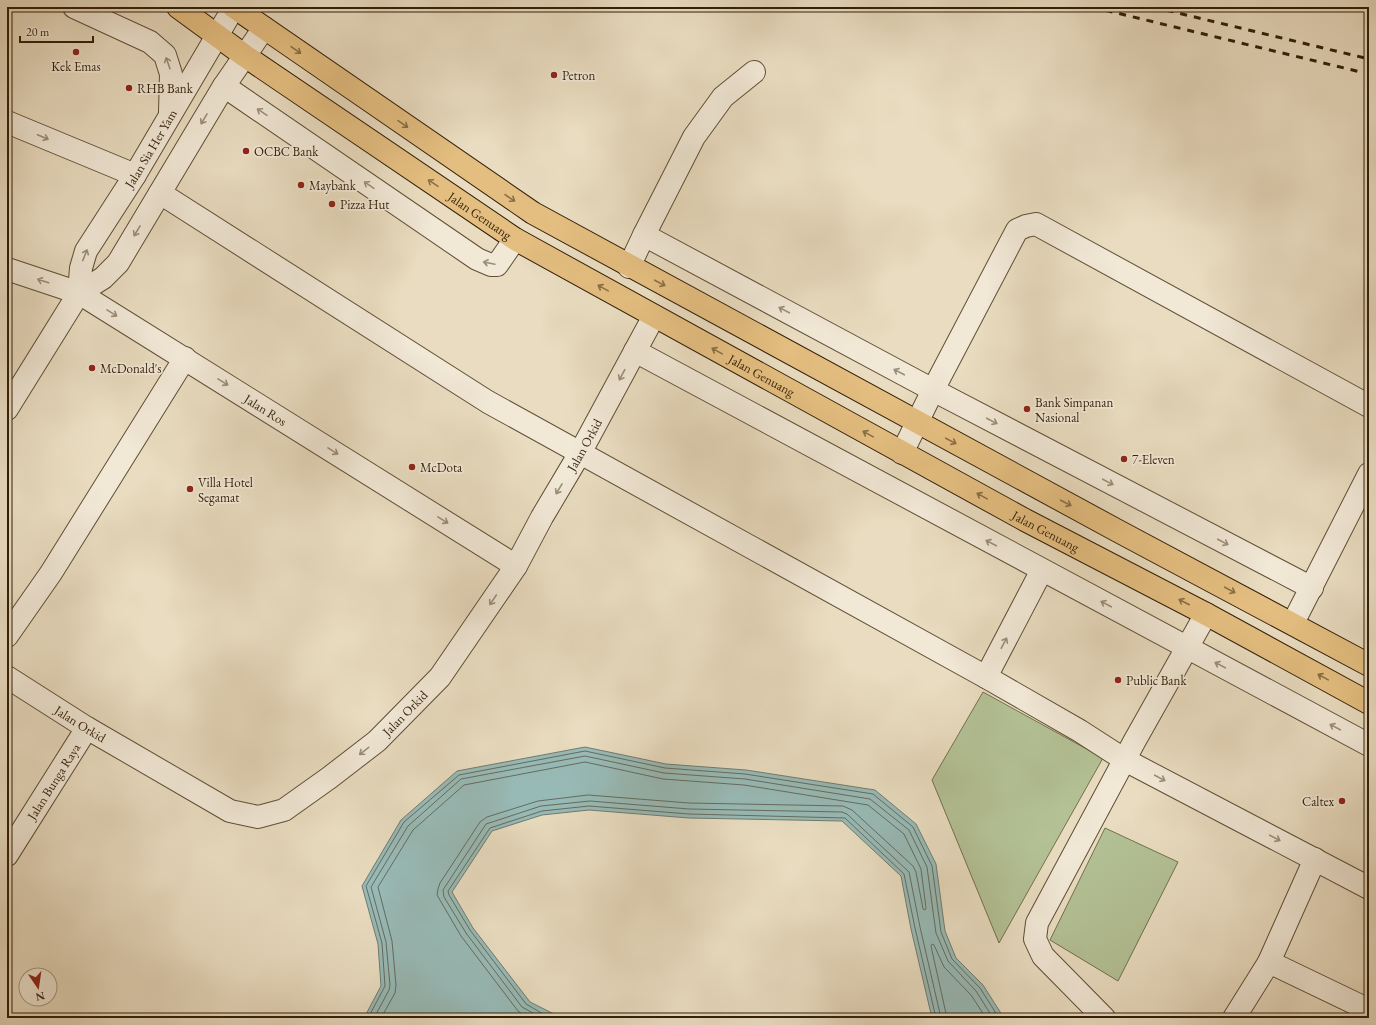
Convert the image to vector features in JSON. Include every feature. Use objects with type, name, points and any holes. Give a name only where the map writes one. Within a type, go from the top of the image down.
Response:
[{"type":"highway","name":"Jalan Genuang","points":[[178,7],[217,34],[245,56],[516,239],[1024,520],[1206,614],[1369,703]]},
{"type":"highway","points":[[234,7],[532,213],[629,267],[1369,665]]},
{"type":"street","points":[[74,7],[150,42],[165,55],[171,74],[170,115]]},
{"type":"street","name":"Jalan Sia Her Yam","points":[[79,293],[81,268],[86,251],[135,175],[234,7]]},
{"type":"street","name":"Jalan Sia Her Yam","points":[[7,410],[79,293],[103,278],[118,263],[224,86],[264,28]]},
{"type":"street","points":[[629,267],[694,137],[723,97],[754,72]]},
{"type":"street","points":[[224,86],[477,260],[491,265],[497,265],[516,239]]},
{"type":"street","points":[[7,122],[135,175]]},
{"type":"street","points":[[160,193],[482,398],[986,677],[1080,731],[1125,760],[1369,888]]},
{"type":"street","points":[[902,453],[933,390],[1017,230],[1036,224],[1369,406]]},
{"type":"street","points":[[644,235],[933,390],[1312,588]]},
{"type":"street","name":"Jalan Ros","points":[[7,268],[79,293],[516,566]]},
{"type":"street","name":"Jalan Orkid","points":[[7,677],[87,728],[230,811],[258,817],[284,810],[377,741],[440,677],[516,566],[542,517],[580,453],[654,316]]},
{"type":"street","points":[[635,351],[1369,745]]},
{"type":"street","points":[[7,636],[51,573],[185,358]]},
{"type":"street","points":[[1293,623],[1369,474]]},
{"type":"street","points":[[986,677],[1042,570]]},
{"type":"street","points":[[1104,1018],[1043,956],[1035,939],[1037,923],[1186,647],[1206,614]]},
{"type":"street","name":"Jalan Bunga Raya","points":[[7,855],[87,728]]},
{"type":"street","points":[[1234,1018],[1269,962],[1315,859]]},
{"type":"street","points":[[1269,962],[1369,1010]]},
{"type":"green space","points":[[983,692],[1103,758],[999,943],[932,780]]},
{"type":"green space","points":[[1105,828],[1178,862],[1118,981],[1050,940]]},
{"type":"water","points":[[585,747],[666,764],[746,770],[875,790],[916,824],[936,864],[945,931],[956,958],[983,985],[1004,1018],[932,1018],[911,929],[901,876],[842,821],[689,818],[589,810],[542,815],[492,831],[452,892],[473,928],[530,1002],[554,1014],[554,1018],[364,1018],[381,986],[378,944],[362,886],[401,820],[457,771]]},
{"type":"railway","points":[[1092,7],[1369,74]]},
{"type":"railway","points":[[1153,7],[1369,59]]},
{"type":"place","name":"Kek Emas","points":[[76,52]]},
{"type":"place","name":"Petron","points":[[554,75]]},
{"type":"place","name":"RHB Bank","points":[[129,88]]},
{"type":"place","name":"OCBC Bank","points":[[246,151]]},
{"type":"place","name":"Maybank","points":[[301,185]]},
{"type":"place","name":"Pizza Hut","points":[[332,204]]},
{"type":"place","name":"McDonald's","points":[[92,368]]},
{"type":"place","name":"Bank Simpanan Nasional","points":[[1027,409]]},
{"type":"place","name":"7-Eleven","points":[[1124,459]]},
{"type":"place","name":"McDota","points":[[412,467]]},
{"type":"place","name":"Villa Hotel Segamat","points":[[190,489]]},
{"type":"place","name":"Public Bank","points":[[1118,680]]},
{"type":"place","name":"Caltex","points":[[1342,801]]}]
